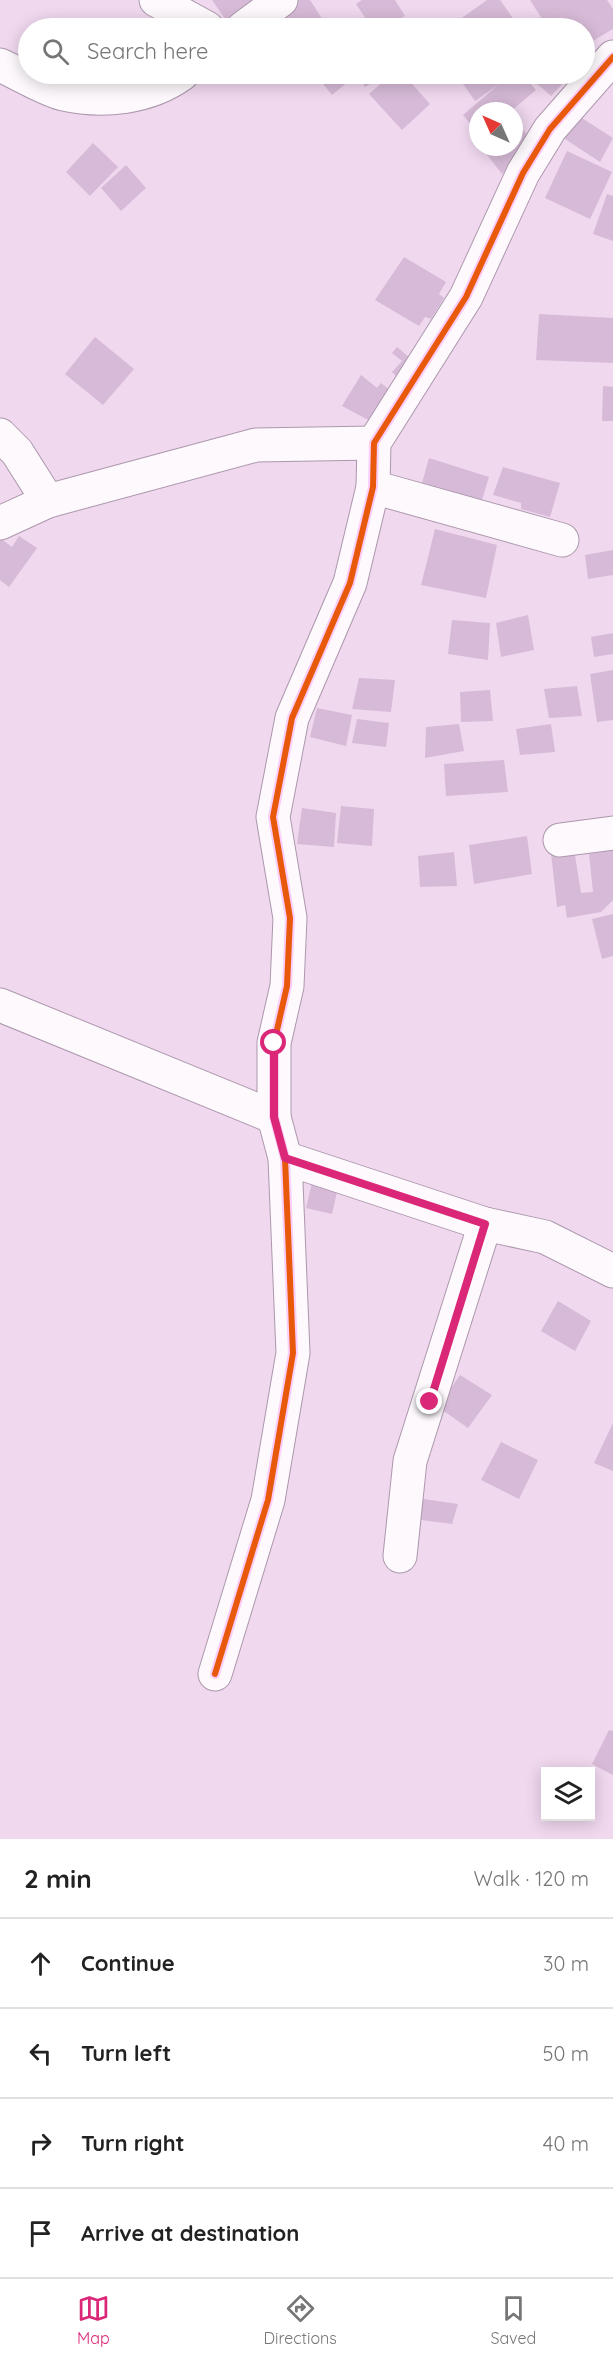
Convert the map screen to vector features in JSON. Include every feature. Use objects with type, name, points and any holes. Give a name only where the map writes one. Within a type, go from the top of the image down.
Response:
[{"type":"street","points":[[156,0],[189,18]]},
{"type":"street","points":[[257,18],[281,0]]},
{"type":"street","points":[[595,78],[613,57]]},
{"type":"street","points":[[0,65],[18,73]]},
{"type":"street","points":[[43,84],[63,93],[121,98],[169,84]]},
{"type":"street","points":[[215,1674],[268,1500],[293,1353],[285,1158],[274,1117],[274,1043],[287,986],[290,918],[273,817],[292,718],[350,583],[373,488],[374,443],[466,297],[523,173],[550,129],[589,84]]},
{"type":"street","points":[[0,435],[18,452],[48,501]]},
{"type":"street","points":[[0,523],[48,501],[256,445],[374,443]]},
{"type":"street","points":[[373,488],[562,540]]},
{"type":"street","points":[[560,840],[613,833]]},
{"type":"street","points":[[0,1005],[274,1117]]},
{"type":"street","points":[[285,1158],[485,1224],[545,1237],[613,1271]]},
{"type":"street","points":[[400,1556],[410,1461],[485,1224]]},
{"type":"building","points":[[212,0],[252,0],[229,18],[225,18]]},
{"type":"building","points":[[292,0],[310,0],[322,18],[278,18]]},
{"type":"building","points":[[362,0],[395,0],[405,16],[402,18],[365,18],[356,4]]},
{"type":"building","points":[[487,0],[500,0],[513,18],[462,18]]},
{"type":"building","points":[[530,0],[607,0],[613,9],[613,29],[595,40],[595,18],[542,18]]},
{"type":"building","points":[[323,84],[345,84],[332,95]]},
{"type":"building","points":[[380,84],[412,84],[430,104],[402,130],[369,94]]},
{"type":"building","points":[[463,84],[497,84],[498,85],[475,101]]},
{"type":"building","points":[[499,84],[531,84],[536,90],[522,102],[478,102]]},
{"type":"building","points":[[537,84],[562,84],[551,96]]},
{"type":"building","points":[[469,110],[469,122],[463,115]]},
{"type":"building","points":[[571,111],[613,138],[600,162],[556,133]]},
{"type":"building","points":[[523,130],[536,147],[502,174],[488,156],[523,156]]},
{"type":"building","points":[[93,143],[118,167],[90,196],[66,172]]},
{"type":"building","points":[[567,151],[612,172],[590,219],[545,198]]},
{"type":"building","points":[[126,165],[146,188],[121,211],[101,188]]},
{"type":"building","points":[[607,194],[613,196],[613,241],[593,234]]},
{"type":"building","points":[[404,257],[446,282],[439,294],[444,298],[431,319],[425,317],[419,326],[375,300]]},
{"type":"building","points":[[539,314],[613,318],[613,363],[536,360]]},
{"type":"building","points":[[95,337],[134,369],[103,405],[65,374]]},
{"type":"building","points":[[397,347],[415,362],[400,380],[392,372],[402,361],[392,353]]},
{"type":"building","points":[[361,375],[377,388],[381,383],[391,391],[372,422],[342,406]]},
{"type":"building","points":[[603,386],[613,387],[613,421],[602,421]]},
{"type":"building","points":[[429,458],[489,477],[481,503],[422,483]]},
{"type":"building","points":[[503,467],[560,483],[550,517],[521,509],[521,503],[493,495]]},
{"type":"building","points":[[435,529],[497,545],[486,598],[421,585]]},
{"type":"building","points":[[19,536],[37,548],[9,587],[0,580],[0,538],[12,547]]},
{"type":"building","points":[[613,550],[613,575],[588,579],[585,555]]},
{"type":"building","points":[[528,615],[534,650],[501,657],[496,623]]},
{"type":"building","points":[[452,620],[490,623],[488,660],[448,654]]},
{"type":"building","points":[[613,633],[613,654],[594,657],[591,637]]},
{"type":"building","points":[[613,670],[613,720],[597,722],[590,674]]},
{"type":"building","points":[[359,678],[395,680],[391,712],[352,709]]},
{"type":"building","points":[[577,686],[582,716],[549,718],[544,689]]},
{"type":"building","points":[[490,690],[493,721],[461,722],[460,692]]},
{"type":"building","points":[[317,708],[352,715],[346,746],[310,737]]},
{"type":"building","points":[[357,719],[389,723],[386,747],[352,743]]},
{"type":"building","points":[[459,724],[464,751],[425,758],[426,727]]},
{"type":"building","points":[[551,724],[555,752],[520,755],[516,729]]},
{"type":"building","points":[[504,760],[508,792],[446,796],[444,764]]},
{"type":"building","points":[[341,806],[374,809],[372,846],[337,843]]},
{"type":"building","points":[[302,808],[336,813],[334,847],[297,844]]},
{"type":"building","points":[[527,836],[532,874],[474,884],[469,845]]},
{"type":"building","points":[[574,849],[581,893],[593,892],[589,854],[613,850],[613,900],[601,912],[567,918],[565,905],[557,907],[551,853]]},
{"type":"building","points":[[454,852],[457,886],[420,887],[418,856]]},
{"type":"building","points":[[613,914],[613,956],[602,959],[592,919]]},
{"type":"building","points":[[312,1182],[338,1188],[332,1214],[306,1208]]},
{"type":"building","points":[[558,1301],[591,1321],[575,1351],[541,1331]]},
{"type":"building","points":[[460,1375],[492,1395],[468,1428],[438,1407]]},
{"type":"building","points":[[613,1423],[613,1471],[594,1463]]},
{"type":"building","points":[[501,1442],[538,1460],[519,1499],[481,1480]]},
{"type":"building","points":[[417,1498],[458,1504],[452,1524],[414,1519]]},
{"type":"building","points":[[609,1730],[613,1731],[613,1775],[592,1764]]},
{"type":"cycle path","points":[[595,78],[613,57]]},
{"type":"cycle path","points":[[215,1674],[268,1500],[293,1353],[285,1158],[274,1117],[274,1043],[287,986],[290,918],[273,817],[292,718],[350,583],[373,487],[374,443],[466,297],[523,173],[550,129],[589,84]]},
{"type":"route","points":[[274,1043],[274,1117],[285,1158],[485,1224],[430,1402]]}]
